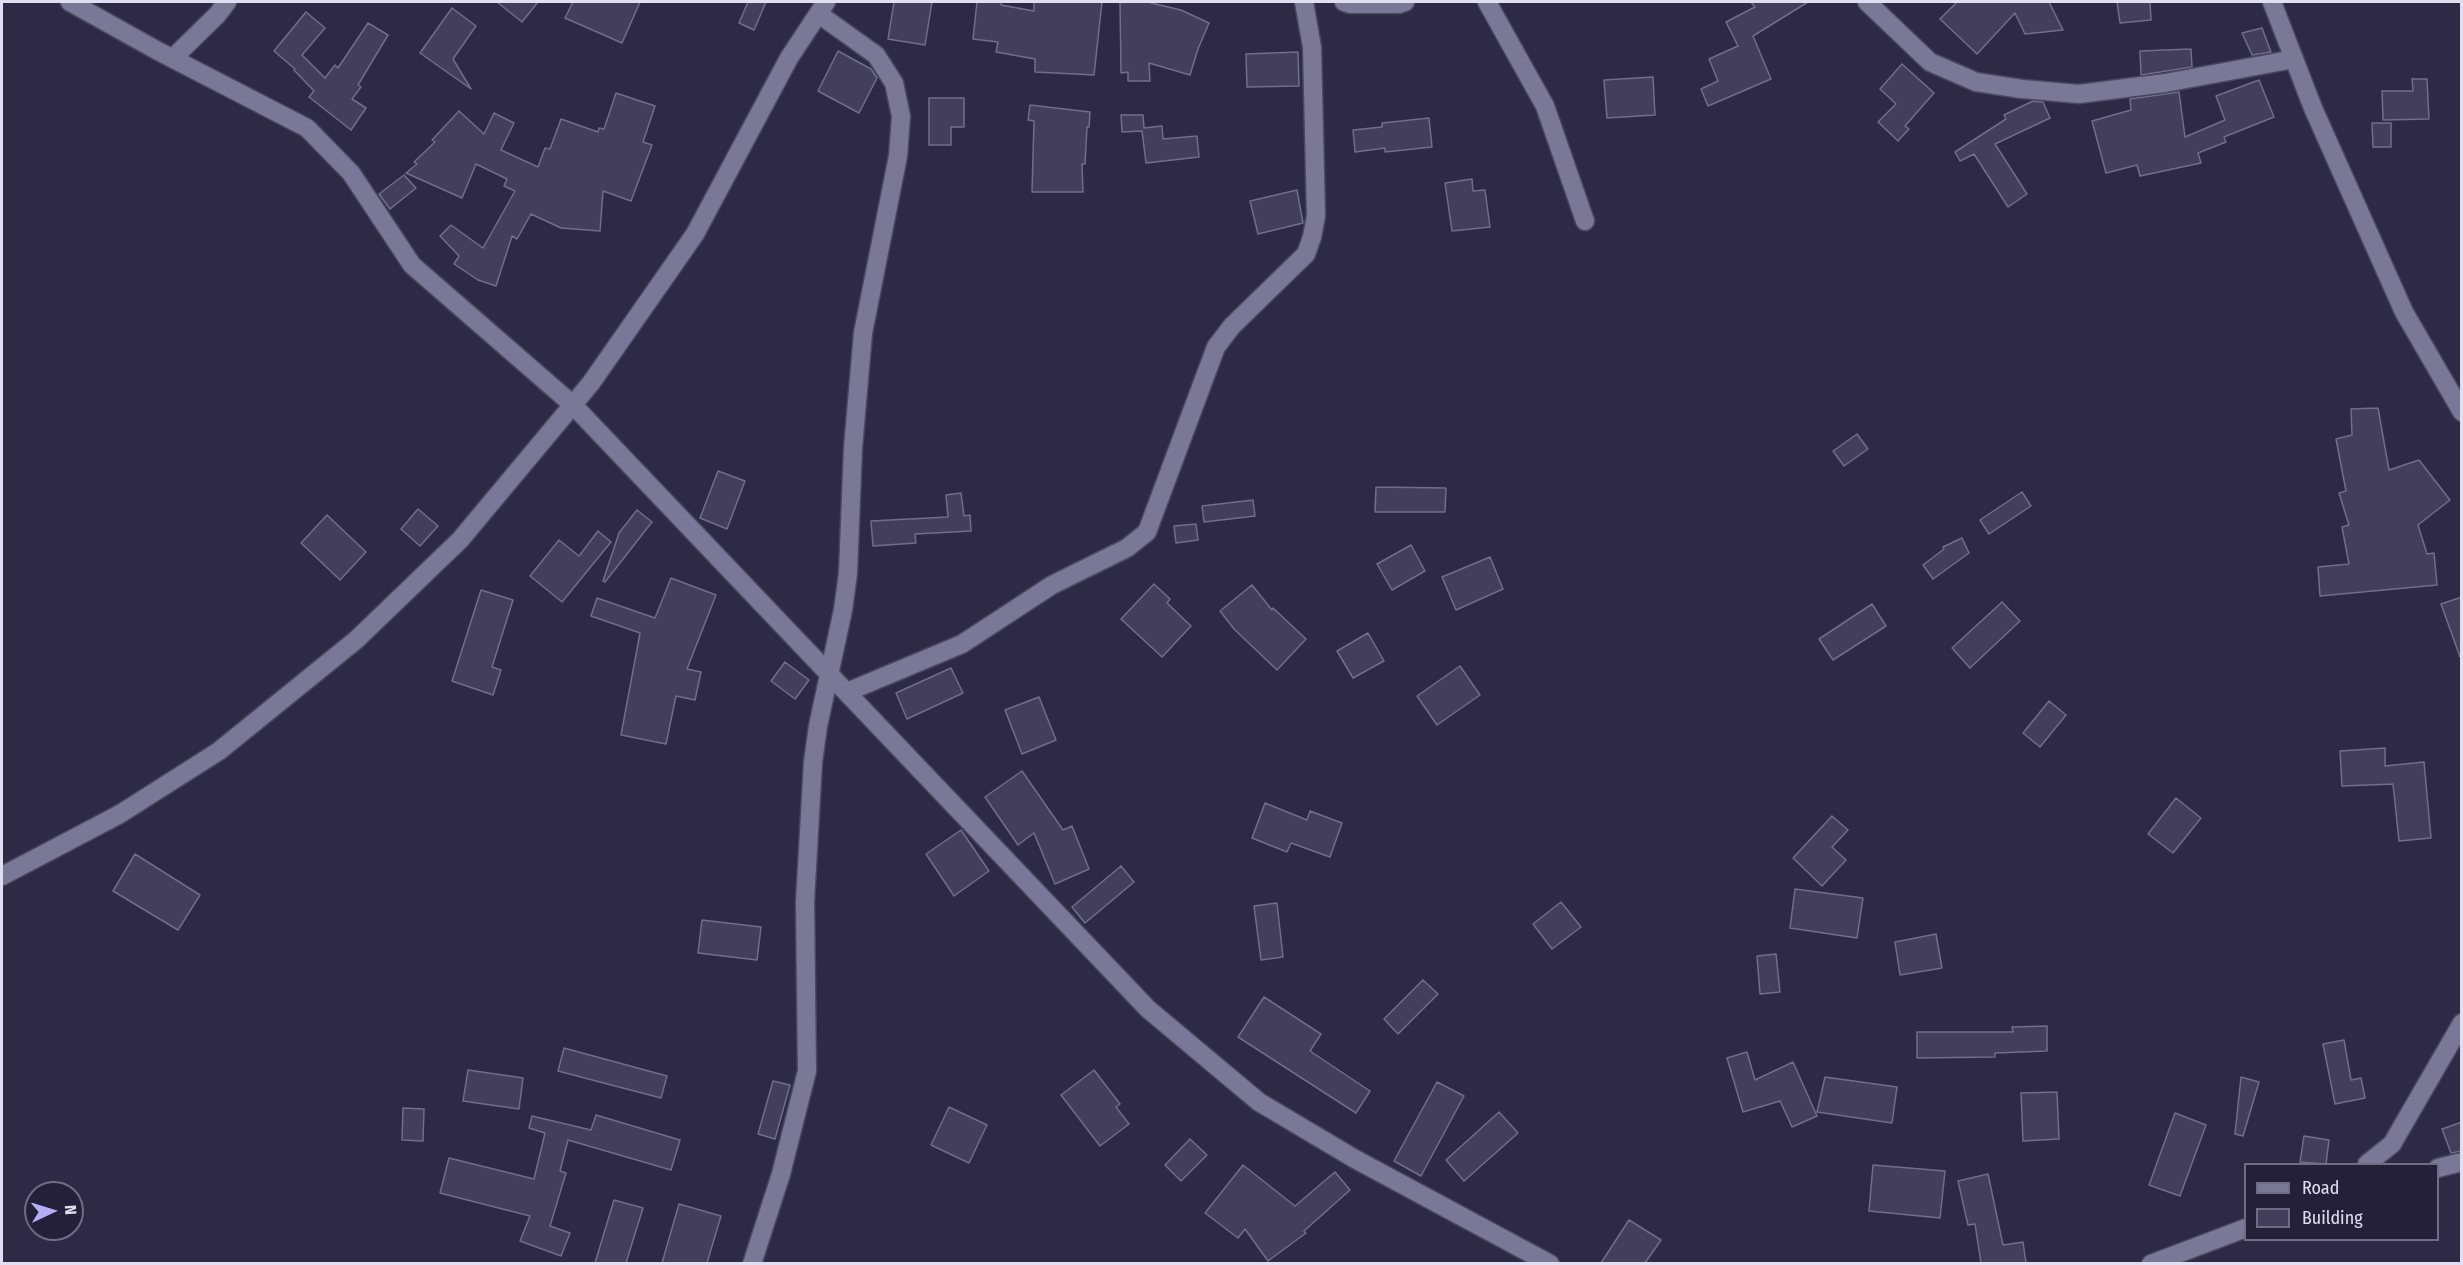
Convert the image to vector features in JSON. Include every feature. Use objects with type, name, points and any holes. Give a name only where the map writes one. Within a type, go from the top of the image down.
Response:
[{"type":"street","points":[[70,2],[307,128],[351,173],[412,265],[573,405],[1148,1009],[1259,1102],[1354,1159],[1550,1263]]},
{"type":"street","points":[[172,58],[217,15],[227,2]]},
{"type":"street","points":[[847,692],[962,644],[1052,585],[1127,548],[1147,532],[1216,347],[1232,326],[1306,254],[1312,237],[1316,216],[1312,47],[1304,2]]},
{"type":"street","points":[[1344,2],[1350,4],[1406,2]]},
{"type":"street","points":[[1487,2],[1545,106],[1585,222]]},
{"type":"street","points":[[1867,2],[1930,62],[1976,82],[2022,89],[2079,94],[2165,83],[2294,59]]},
{"type":"street","points":[[2272,2],[2313,108],[2404,312],[2462,412]]},
{"type":"street","points":[[2,876],[120,814],[219,751],[356,640],[460,540],[591,383],[695,234],[789,58],[823,8],[876,55],[894,83],[901,116],[898,156],[864,333],[853,448],[848,573],[830,675],[818,726],[812,785],[805,902],[807,1071],[781,1174],[752,1263]]},
{"type":"street","points":[[2368,1163],[2392,1144],[2462,1023]]},
{"type":"street","points":[[2439,1168],[2462,1162]]},
{"type":"street","points":[[2151,1263],[2244,1229]]},
{"type":"building","points":[[497,2],[538,2],[522,22]]},
{"type":"building","points":[[573,2],[640,2],[622,43],[565,18]]},
{"type":"building","points":[[748,2],[766,2],[754,30],[739,23]]},
{"type":"building","points":[[894,2],[932,2],[925,45],[888,39]]},
{"type":"building","points":[[977,2],[1001,2],[1001,5],[1034,11],[1034,2],[1102,2],[1094,75],[1035,72],[1035,59],[996,52],[998,42],[973,39]]},
{"type":"building","points":[[1120,2],[1147,2],[1181,10],[1209,23],[1190,75],[1149,63],[1150,81],[1128,81],[1128,72],[1121,73]]},
{"type":"building","points":[[1751,2],[1808,2],[1753,36],[1771,79],[1708,106],[1701,89],[1718,81],[1709,59],[1738,46],[1726,22],[1755,7]]},
{"type":"building","points":[[1957,2],[2049,2],[2063,30],[2025,34],[2015,13],[1977,54],[1940,19]]},
{"type":"building","points":[[2117,2],[2150,2],[2151,20],[2120,23]]},
{"type":"building","points":[[452,8],[476,26],[453,59],[471,89],[420,53]]},
{"type":"building","points":[[306,12],[325,28],[302,55],[325,78],[335,65],[338,68],[368,23],[388,35],[358,85],[361,87],[352,99],[366,108],[351,130],[309,97],[314,91],[295,69],[274,51]]},
{"type":"building","points":[[2262,28],[2271,52],[2252,55],[2242,33]]},
{"type":"building","points":[[2191,49],[2192,67],[2141,75],[2140,51]]},
{"type":"building","points":[[838,51],[871,69],[877,78],[859,113],[818,91]]},
{"type":"building","points":[[1298,52],[1299,86],[1247,87],[1246,54]]},
{"type":"building","points":[[1902,64],[1934,93],[1905,126],[1909,129],[1898,141],[1878,122],[1896,104],[1880,89]]},
{"type":"building","points":[[1653,77],[1655,115],[1607,118],[1604,80]]},
{"type":"building","points":[[2412,79],[2427,79],[2429,119],[2383,120],[2382,91],[2413,91]]},
{"type":"building","points":[[2259,80],[2274,117],[2224,137],[2226,142],[2198,153],[2201,163],[2140,176],[2137,165],[2106,173],[2092,121],[2131,110],[2130,99],[2179,92],[2185,137],[2225,120],[2216,96]]},
{"type":"building","points":[[616,93],[655,106],[643,142],[652,145],[631,201],[603,191],[600,231],[561,228],[531,214],[517,239],[512,236],[496,286],[478,280],[454,264],[459,256],[440,236],[451,225],[483,248],[515,191],[504,186],[507,179],[476,164],[462,198],[406,173],[417,164],[414,162],[435,142],[432,140],[459,111],[484,134],[494,113],[514,123],[501,150],[538,167],[545,148],[550,149],[561,119],[598,132],[599,128],[604,129]]},
{"type":"building","points":[[929,98],[964,98],[964,127],[951,127],[951,145],[929,145]]},
{"type":"building","points":[[2033,101],[2043,102],[2050,118],[1995,144],[2027,194],[2008,207],[1974,154],[1960,161],[1955,152],[2006,119],[2004,115]]},
{"type":"building","points":[[1030,105],[1090,112],[1085,164],[1082,164],[1083,192],[1032,192],[1034,121],[1028,120]]},
{"type":"building","points":[[1121,115],[1143,115],[1144,128],[1162,126],[1163,139],[1197,136],[1199,157],[1146,163],[1142,131],[1122,132]]},
{"type":"building","points":[[1429,118],[1432,147],[1385,152],[1385,148],[1355,152],[1353,130],[1382,127],[1382,123]]},
{"type":"building","points":[[2372,123],[2391,123],[2391,147],[2373,147]]},
{"type":"building","points":[[404,175],[416,188],[390,209],[379,194]]},
{"type":"building","points":[[1472,179],[1473,191],[1485,190],[1490,227],[1452,231],[1445,183]]},
{"type":"building","points":[[1297,190],[1303,223],[1258,234],[1250,201]]},
{"type":"building","points":[[2378,408],[2389,470],[2419,460],[2450,500],[2418,525],[2427,554],[2434,553],[2437,585],[2320,596],[2318,567],[2349,564],[2342,527],[2349,525],[2339,493],[2346,491],[2336,439],[2352,435],[2351,409]]},
{"type":"building","points":[[1857,434],[1868,449],[1844,466],[1833,451]]},
{"type":"building","points":[[718,471],[745,481],[727,529],[700,518]]},
{"type":"building","points":[[1376,487],[1446,488],[1445,512],[1375,512]]},
{"type":"building","points":[[2022,492],[2031,506],[1989,534],[1980,520]]},
{"type":"building","points":[[961,493],[964,516],[970,515],[971,531],[915,534],[916,543],[873,546],[871,521],[948,517],[946,495]]},
{"type":"building","points":[[1253,500],[1255,516],[1204,522],[1202,506]]},
{"type":"building","points":[[418,509],[438,526],[420,546],[401,529]]},
{"type":"building","points":[[637,510],[652,522],[605,582],[603,581],[619,533]]},
{"type":"building","points":[[327,515],[366,552],[340,580],[301,543]]},
{"type":"building","points":[[1196,524],[1198,540],[1176,543],[1174,526]]},
{"type":"building","points":[[598,531],[611,542],[562,602],[530,576],[559,540],[579,556]]},
{"type":"building","points":[[1962,538],[1969,553],[1933,579],[1923,565],[1944,549],[1943,547]]},
{"type":"building","points":[[1411,545],[1425,571],[1392,590],[1377,564]]},
{"type":"building","points":[[1490,557],[1503,589],[1456,610],[1442,577]]},
{"type":"building","points":[[671,578],[716,595],[687,669],[701,672],[695,700],[676,696],[666,744],[621,735],[640,633],[591,616],[597,598],[655,618]]},
{"type":"building","points":[[1154,584],[1170,599],[1167,603],[1191,626],[1162,657],[1121,619]]},
{"type":"building","points":[[1252,585],[1272,610],[1273,608],[1306,639],[1277,670],[1234,629],[1220,611]]},
{"type":"building","points":[[481,590],[513,600],[492,667],[501,670],[493,695],[452,681]]},
{"type":"building","points":[[2462,597],[2462,656],[2460,657],[2441,604]]},
{"type":"building","points":[[2002,602],[2020,621],[1970,668],[1952,648]]},
{"type":"building","points":[[1872,604],[1886,626],[1833,660],[1819,639]]},
{"type":"building","points":[[1368,633],[1384,661],[1353,678],[1337,651]]},
{"type":"building","points":[[785,662],[809,680],[795,699],[771,681]]},
{"type":"building","points":[[1460,666],[1480,695],[1437,725],[1417,696]]},
{"type":"building","points":[[951,668],[963,693],[907,719],[896,693]]},
{"type":"building","points":[[1039,697],[1056,740],[1022,754],[1005,710]]},
{"type":"building","points":[[2049,701],[2066,715],[2040,747],[2023,733]]},
{"type":"building","points":[[2385,748],[2385,766],[2424,762],[2431,838],[2399,841],[2393,784],[2342,786],[2340,751]]},
{"type":"building","points":[[1022,771],[1063,830],[1072,826],[1089,869],[1055,884],[1034,833],[1018,845],[985,797]]},
{"type":"building","points":[[2176,798],[2201,818],[2173,853],[2148,834]]},
{"type":"building","points":[[1265,803],[1307,820],[1310,811],[1342,823],[1330,857],[1291,843],[1287,852],[1252,838]]},
{"type":"building","points":[[1832,816],[1848,830],[1832,847],[1846,860],[1822,886],[1793,858]]},
{"type":"building","points":[[961,830],[989,871],[954,896],[926,854]]},
{"type":"building","points":[[135,854],[200,895],[178,930],[113,891]]},
{"type":"building","points":[[1121,866],[1134,882],[1085,923],[1072,907]]},
{"type":"building","points":[[1795,889],[1863,898],[1857,938],[1790,928]]},
{"type":"building","points":[[1561,902],[1581,927],[1552,949],[1533,924]]},
{"type":"building","points":[[1277,903],[1283,957],[1261,960],[1254,906]]},
{"type":"building","points":[[702,920],[761,927],[757,960],[698,953]]},
{"type":"building","points":[[1936,934],[1942,968],[1900,975],[1895,942]]},
{"type":"building","points":[[1776,954],[1780,992],[1760,994],[1757,956]]},
{"type":"building","points":[[1423,980],[1438,994],[1398,1034],[1384,1019]]},
{"type":"building","points":[[1264,997],[1321,1034],[1310,1051],[1370,1091],[1356,1113],[1238,1037]]},
{"type":"building","points":[[2047,1026],[2047,1051],[1995,1053],[1995,1057],[1917,1058],[1917,1032],[2013,1032],[2012,1027]]},
{"type":"building","points":[[2344,1040],[2351,1080],[2361,1078],[2365,1098],[2335,1104],[2323,1044]]},
{"type":"building","points":[[564,1048],[667,1076],[661,1098],[558,1071]]},
{"type":"building","points":[[1747,1052],[1755,1080],[1793,1062],[1817,1116],[1792,1127],[1780,1101],[1743,1112],[1727,1058]]},
{"type":"building","points":[[468,1070],[523,1078],[519,1109],[463,1101]]},
{"type":"building","points":[[1094,1070],[1120,1104],[1116,1107],[1129,1124],[1100,1146],[1061,1095]]},
{"type":"building","points":[[1825,1077],[1897,1087],[1892,1123],[1817,1112]]},
{"type":"building","points":[[2241,1077],[2259,1082],[2243,1136],[2235,1134]]},
{"type":"building","points":[[773,1081],[790,1085],[775,1139],[758,1134]]},
{"type":"building","points":[[1437,1082],[1464,1096],[1421,1176],[1394,1161]]},
{"type":"building","points":[[2057,1092],[2059,1139],[2023,1141],[2021,1093]]},
{"type":"building","points":[[949,1107],[987,1125],[969,1163],[931,1145]]},
{"type":"building","points":[[403,1108],[424,1109],[423,1141],[402,1140]]},
{"type":"building","points":[[1499,1112],[1518,1133],[1464,1181],[1446,1160]]},
{"type":"building","points":[[2175,1113],[2206,1125],[2180,1196],[2149,1185]]},
{"type":"building","points":[[596,1115],[680,1140],[671,1170],[568,1140],[560,1171],[566,1173],[550,1226],[570,1233],[561,1256],[520,1241],[530,1216],[440,1193],[449,1158],[534,1179],[545,1133],[529,1128],[532,1116],[591,1130]]},
{"type":"building","points":[[2462,1122],[2462,1151],[2451,1153],[2442,1129]]},
{"type":"building","points":[[2304,1136],[2329,1140],[2326,1163],[2300,1162]]},
{"type":"building","points":[[1190,1139],[1207,1155],[1181,1181],[1165,1165]]},
{"type":"building","points":[[1243,1165],[1295,1206],[1335,1172],[1350,1190],[1304,1231],[1306,1233],[1268,1261],[1245,1229],[1238,1238],[1205,1213]]},
{"type":"building","points":[[1873,1165],[1945,1171],[1940,1218],[1869,1211]]},
{"type":"building","points":[[1988,1174],[2003,1245],[2023,1242],[2026,1263],[1981,1263],[1975,1224],[1968,1225],[1958,1181]]},
{"type":"building","points":[[614,1200],[643,1208],[626,1263],[595,1263]]},
{"type":"building","points":[[679,1204],[721,1216],[707,1263],[662,1263]]},
{"type":"building","points":[[1629,1220],[1661,1240],[1645,1263],[1601,1263]]}]
